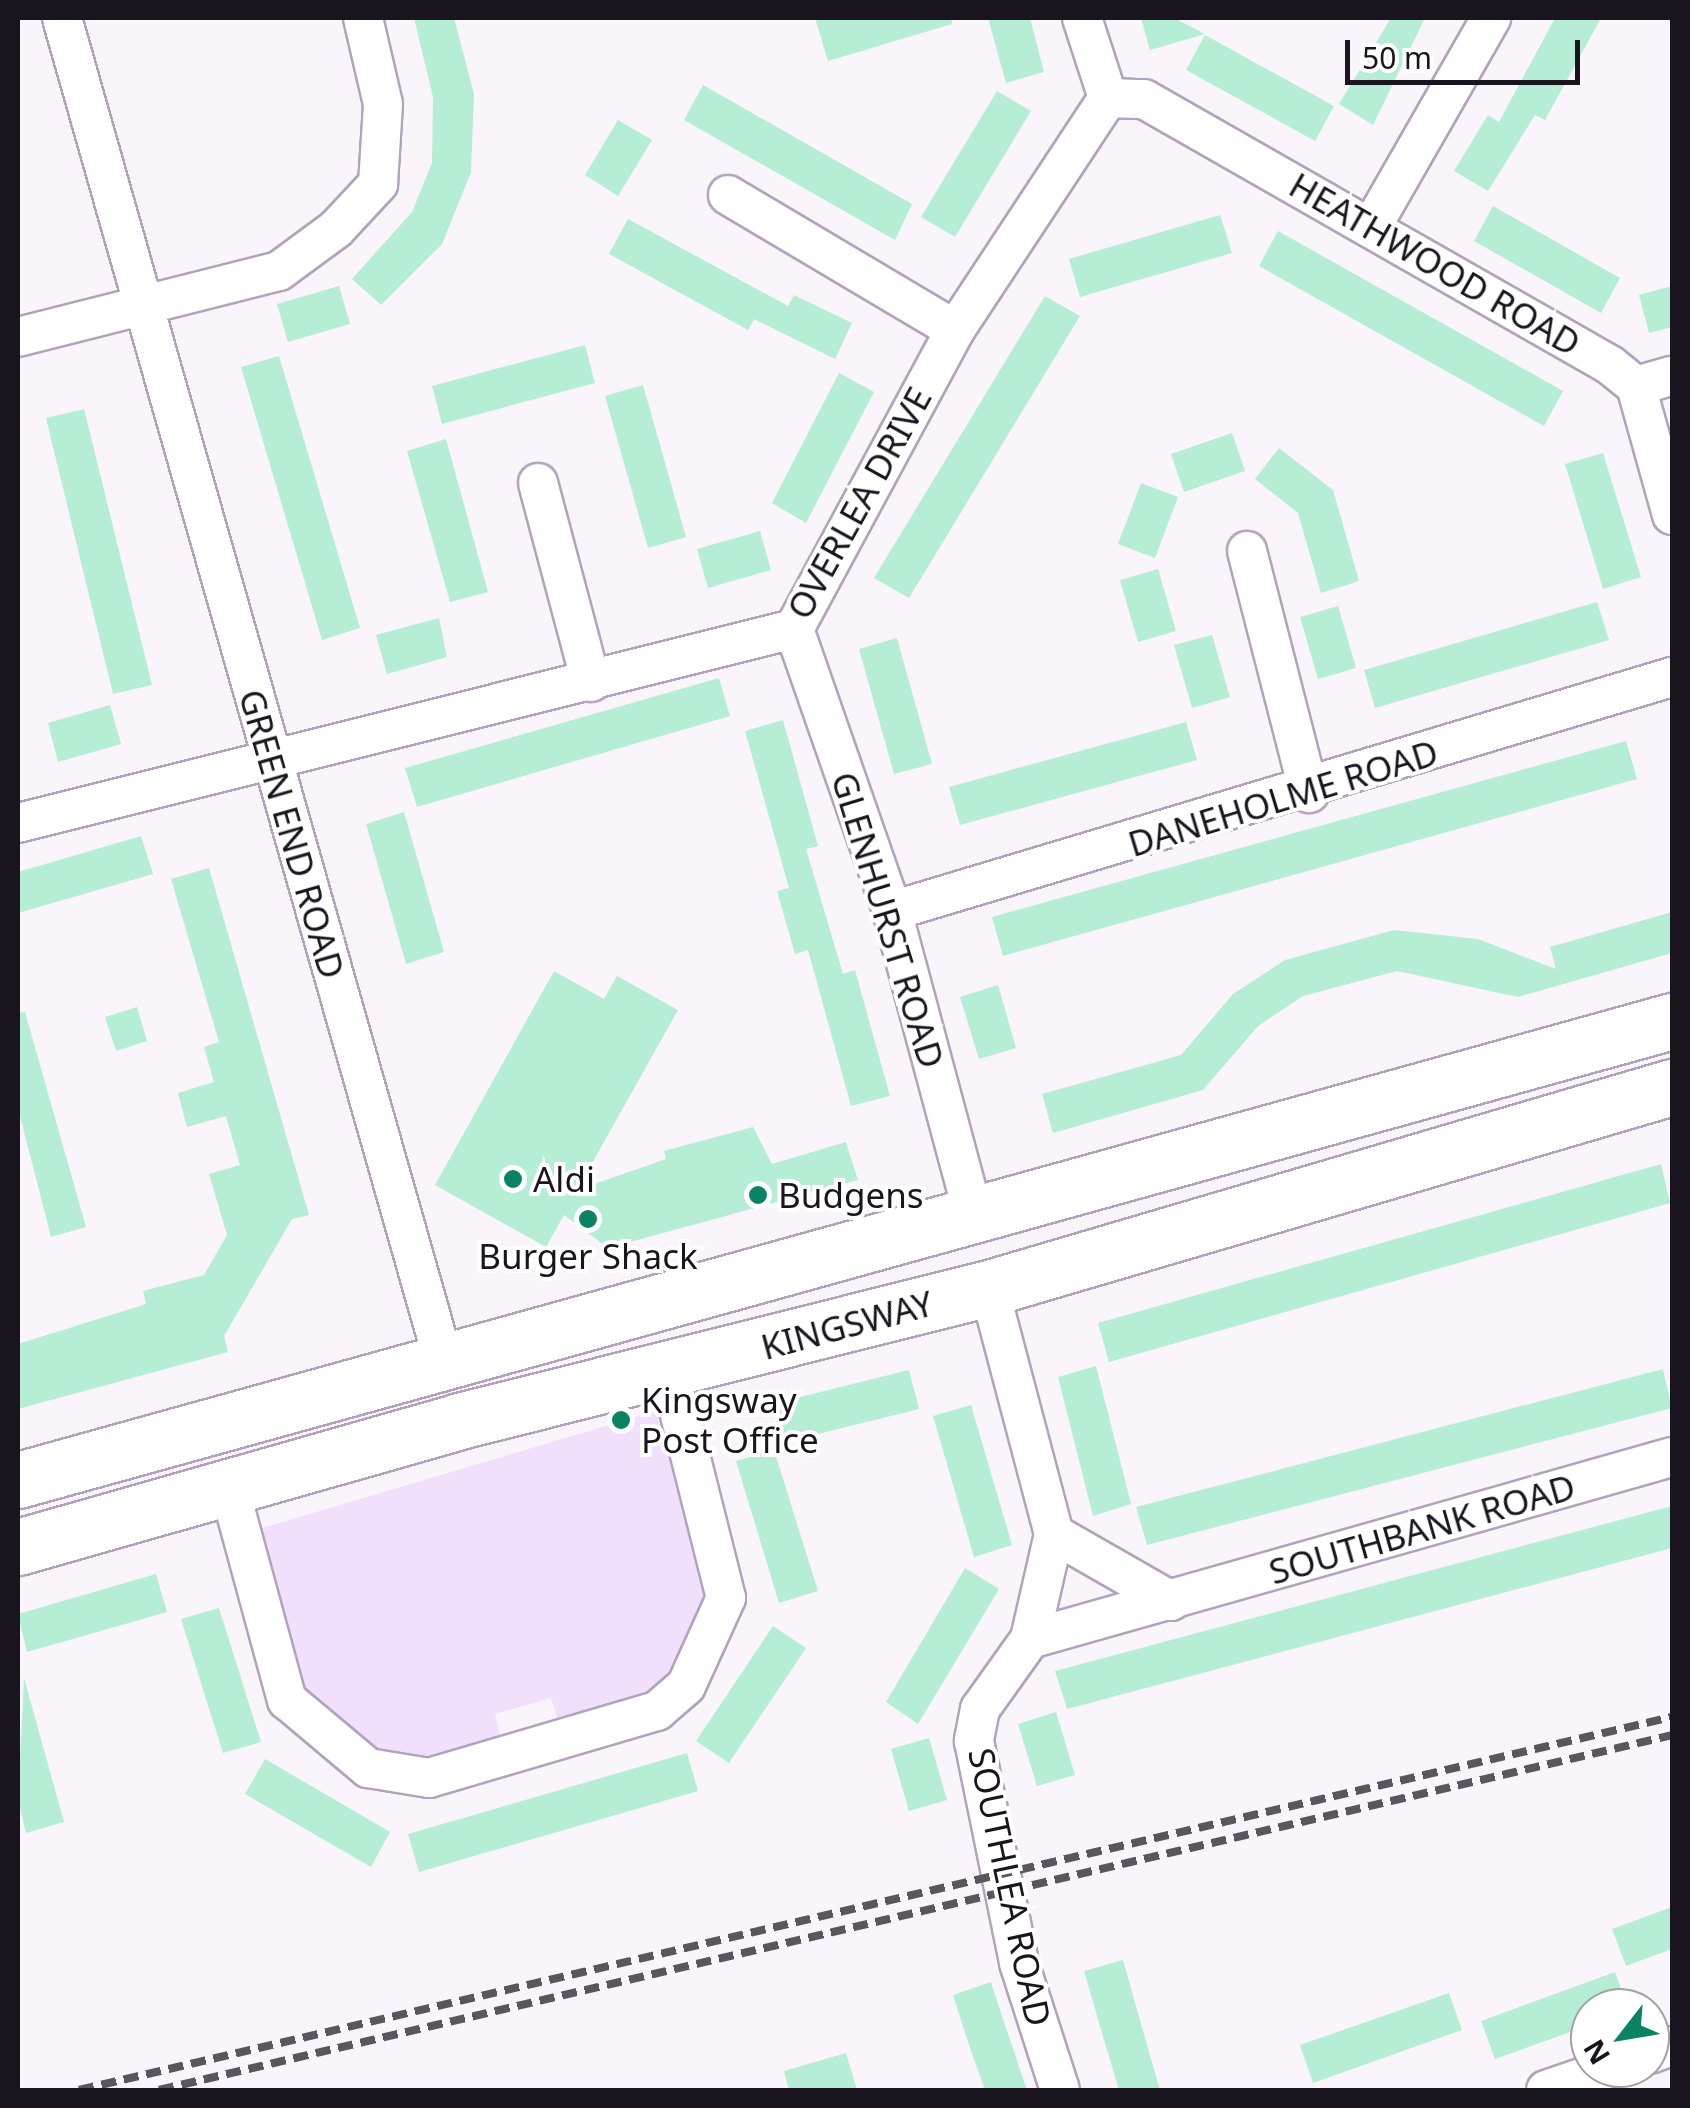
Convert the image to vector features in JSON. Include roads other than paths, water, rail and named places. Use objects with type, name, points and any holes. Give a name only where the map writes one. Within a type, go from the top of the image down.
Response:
[{"type":"highway","name":"KINGSWAY","points":[[18,1480],[1672,1021]]},
{"type":"highway","name":"KINGSWAY","points":[[18,1547],[459,1421],[669,1372],[989,1288],[1672,1087]]},
{"type":"highway","points":[[443,1359],[459,1421]]},
{"type":"street","name":"GREEN END ROAD","points":[[62,18],[443,1359]]},
{"type":"street","points":[[18,338],[279,271],[378,184],[383,104],[363,18]]},
{"type":"street","points":[[1082,18],[1108,98]]},
{"type":"street","points":[[1372,226],[1491,18]]},
{"type":"street","name":"HEATHWOOD ROAD","points":[[1108,98],[1144,98],[1372,226],[1636,386]]},
{"type":"street","name":"OVERLEA DRIVE","points":[[18,823],[272,766],[794,628],[955,330],[1108,98]]},
{"type":"street","points":[[728,195],[955,330]]},
{"type":"street","points":[[1672,376],[1636,386],[1672,516]]},
{"type":"street","points":[[538,483],[591,682]]},
{"type":"street","points":[[1247,551],[1309,793]]},
{"type":"street","name":"GLENHURST ROAD","points":[[794,628],[892,911],[973,1214]]},
{"type":"street","name":"DANEHOLME ROAD","points":[[892,911],[1309,793],[1672,678]]},
{"type":"street","name":"SOUTHLEA ROAD","points":[[989,1288],[1054,1534],[1030,1639],[980,1709],[974,1741],[1019,1963],[1060,2090]]},
{"type":"street","points":[[229,1487],[287,1700],[368,1768],[429,1778],[657,1711],[686,1686],[726,1598],[669,1372]]},
{"type":"street","name":"SOUTHBANK ROAD","points":[[1030,1639],[1672,1458]]},
{"type":"street","points":[[1054,1534],[1171,1601]]},
{"type":"street","points":[[1546,2090],[1570,2082]]},
{"type":"railway","points":[[79,2090],[1672,1717]]},
{"type":"railway","points":[[159,2090],[1672,1735]]},
{"type":"place","name":"Aldi","points":[[513,1179]]},
{"type":"place","name":"Budgens","points":[[758,1195]]},
{"type":"place","name":"Burger Shack","points":[[588,1219]]},
{"type":"place","name":"Kingsway Post Office","points":[[621,1420]]}]
